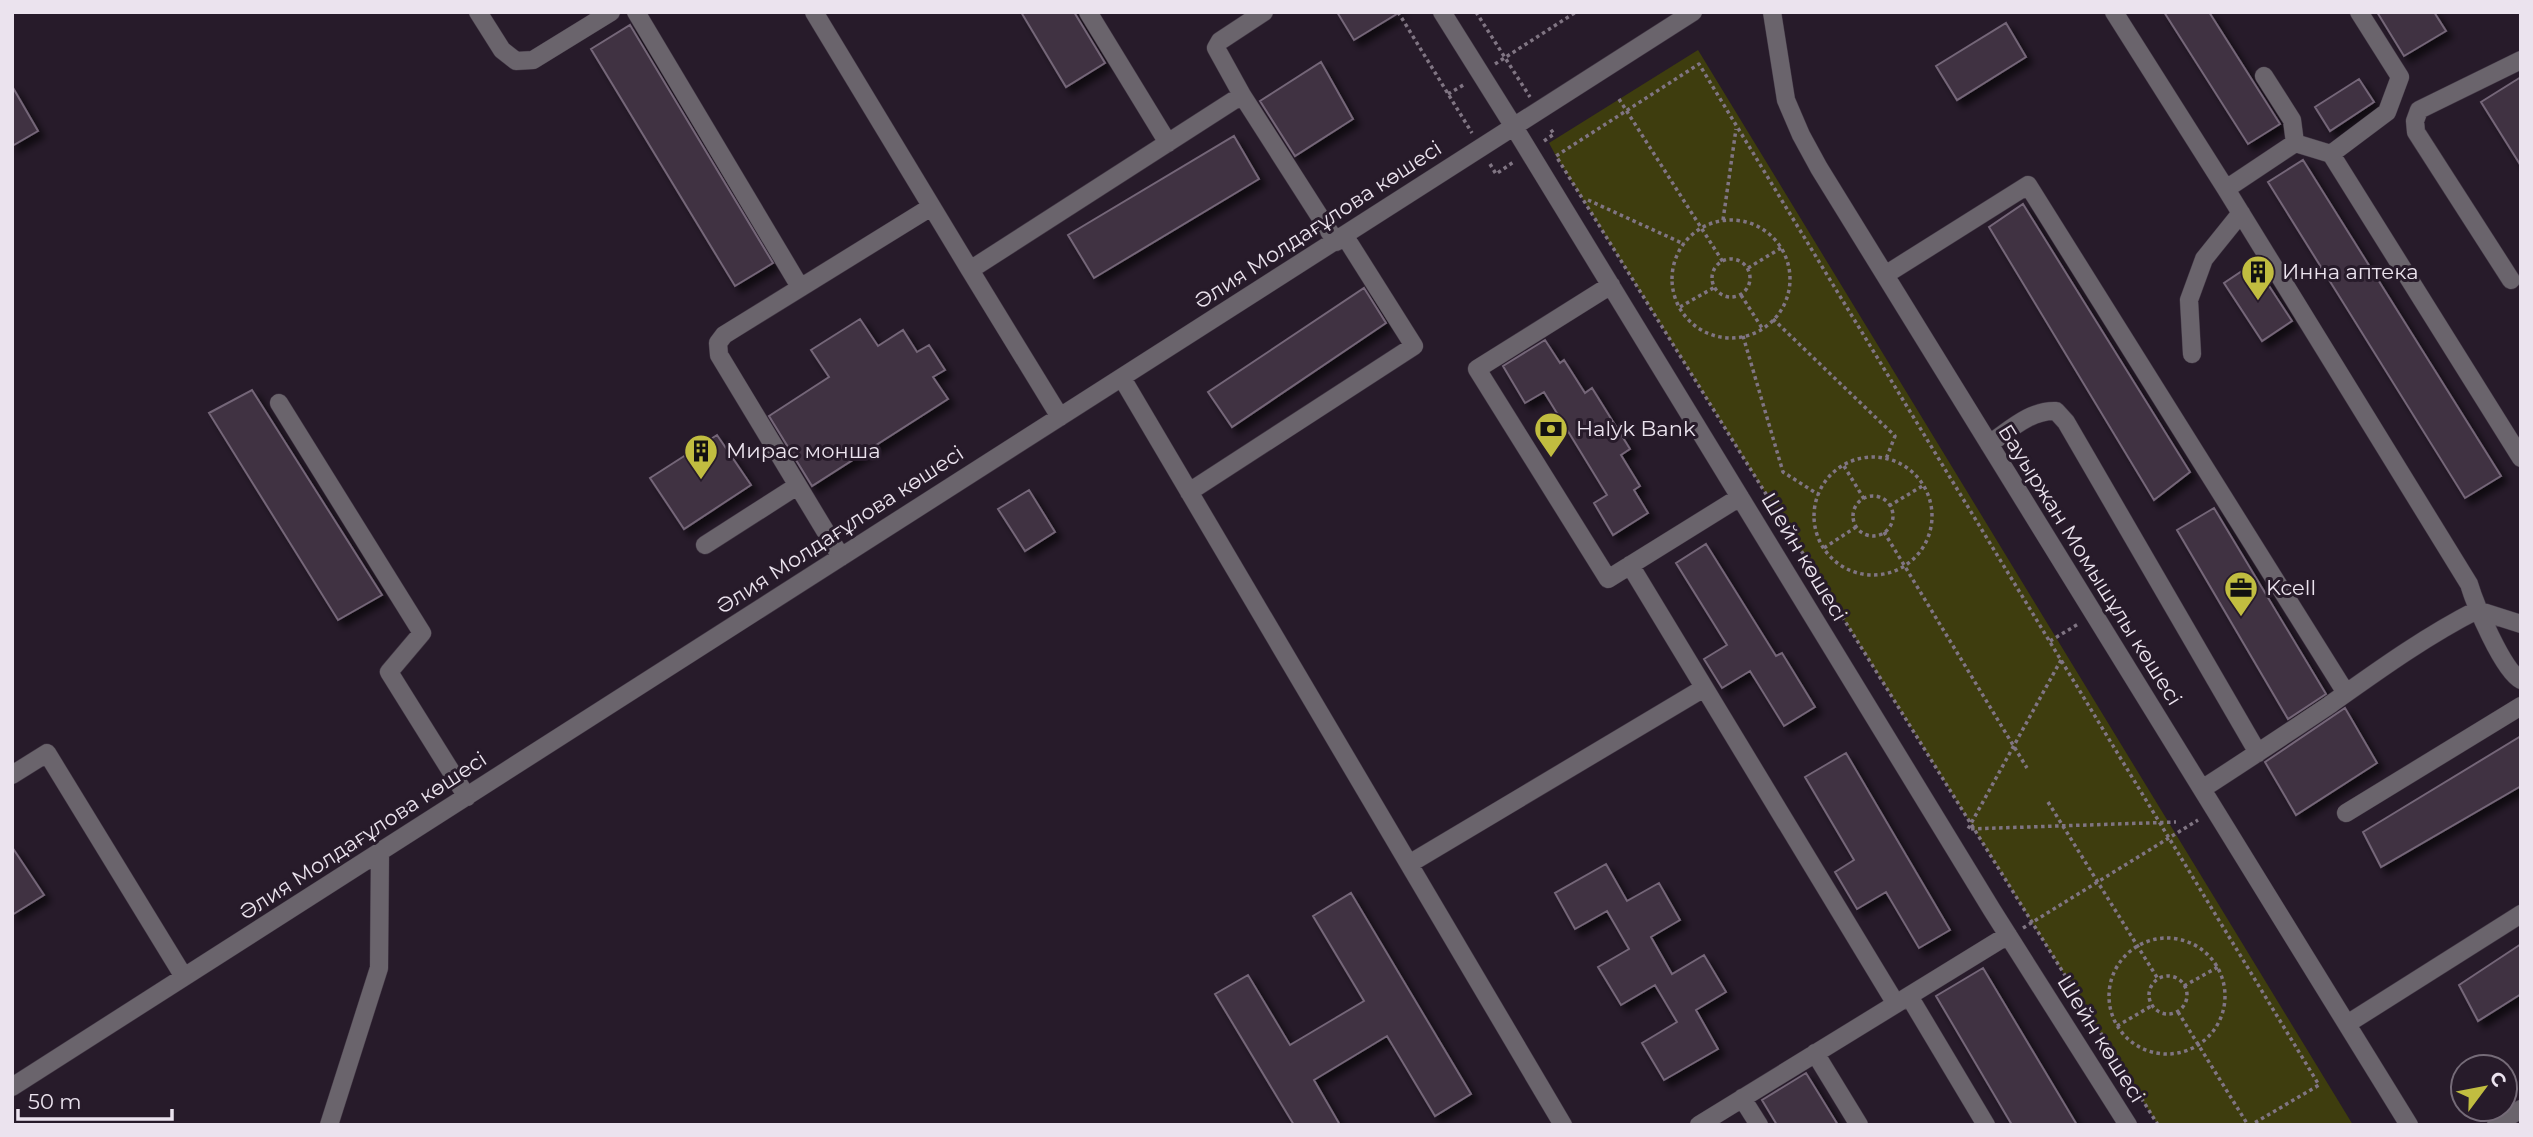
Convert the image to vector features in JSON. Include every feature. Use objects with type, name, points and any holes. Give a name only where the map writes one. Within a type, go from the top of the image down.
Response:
[{"type":"street","points":[[478,12],[502,50],[516,61],[524,61],[533,60],[611,12]]},
{"type":"street","points":[[636,12],[800,287]]},
{"type":"street","points":[[814,12],[1060,417]]},
{"type":"street","points":[[1088,12],[1168,143]]},
{"type":"street","points":[[1189,492],[1414,346],[1242,95],[1216,48],[1220,41],[1264,12]]},
{"type":"street","name":"Шейн көшесі","points":[[1442,12],[2008,935],[2128,1125]]},
{"type":"street","name":"Әлия Молдағұлова көшесі","points":[[12,1087],[1693,12]]},
{"type":"street","name":"Бауыржан Момышұлы көшесі","points":[[1772,12],[1786,100],[1801,135],[2409,1125]]},
{"type":"street","points":[[2114,12],[2469,584],[2477,610],[2505,663],[2516,678],[2521,680]]},
{"type":"street","points":[[2331,154],[2388,112],[2400,77],[2359,12]]},
{"type":"street","points":[[2511,280],[2416,132],[2415,121],[2419,110],[2521,60]]},
{"type":"street","points":[[2264,76],[2292,120],[2295,143]]},
{"type":"street","points":[[971,270],[1242,95]]},
{"type":"street","points":[[2226,189],[2295,143]]},
{"type":"street","points":[[2295,143],[2331,154],[2521,458]]},
{"type":"street","points":[[1885,275],[2028,185],[2346,693]]},
{"type":"street","points":[[841,557],[719,355],[719,343],[724,335],[931,207]]},
{"type":"street","points":[[2192,354],[2189,300],[2204,259],[2241,213]]},
{"type":"street","points":[[1611,285],[1478,369],[1608,579],[1740,497]]},
{"type":"street","points":[[1122,378],[1563,1125]]},
{"type":"street","points":[[279,403],[422,633],[389,672],[467,797]]},
{"type":"street","points":[[1989,444],[2033,415],[2044,411],[2056,411],[2066,422],[2258,753]]},
{"type":"street","points":[[705,545],[797,486]]},
{"type":"street","points":[[1630,565],[1704,688],[1902,1000],[1986,1125]]},
{"type":"street","points":[[2202,789],[2404,653],[2477,610],[2521,624]]},
{"type":"street","points":[[1409,864],[1704,688]]},
{"type":"street","points":[[2346,813],[2521,705]]},
{"type":"street","points":[[12,775],[47,753],[184,977]]},
{"type":"street","points":[[329,1125],[379,968],[380,852]]},
{"type":"street","points":[[2347,1024],[2521,914]]},
{"type":"street","points":[[1699,1125],[2008,935]]},
{"type":"street","points":[[1815,1053],[1859,1125]]},
{"type":"street","points":[[1742,1098],[1759,1125]]},
{"type":"street","points":[[2496,1125],[2521,1109]]},
{"type":"path","points":[[1398,12],[1481,148]]},
{"type":"path","points":[[1448,94],[1576,12]]},
{"type":"path","points":[[1971,823],[1556,156],[1699,64],[2319,1085],[2249,1125],[2178,1012]]},
{"type":"path","points":[[1619,99],[1723,262]]},
{"type":"path","points":[[1723,220],[1737,127]]},
{"type":"path","points":[[1588,200],[1684,244]]},
{"type":"path","points":[[1723,220],[1737,220],[1755,225],[1771,235],[1782,248],[1789,269],[1789,289],[1782,309],[1762,328],[1732,338],[1712,335],[1694,325],[1680,307],[1673,292],[1672,274],[1676,256],[1684,244],[1701,228],[1723,220]]},
{"type":"path","points":[[1748,268],[1782,248]]},
{"type":"path","points":[[1738,260],[1748,268],[1749,286],[1741,295],[1729,297],[1715,287],[1715,268],[1723,262],[1738,260]]},
{"type":"path","points":[[1680,307],[1715,287]]},
{"type":"path","points":[[1741,295],[1762,328]]},
{"type":"path","points":[[1773,319],[1895,436],[1886,459]]},
{"type":"path","points":[[1743,336],[1783,472],[1819,495]]},
{"type":"path","points":[[1875,457],[1886,459],[1911,471],[1924,485],[1931,503],[1932,523],[1927,542],[1916,558],[1900,570],[1881,575],[1862,574],[1843,568],[1818,538],[1814,519],[1819,495],[1825,482],[1844,466],[1856,460],[1875,457]]},
{"type":"path","points":[[1844,466],[1864,499]]},
{"type":"path","points":[[1889,506],[1924,485]]},
{"type":"path","points":[[1880,498],[1889,506],[1892,519],[1884,532],[1869,536],[1856,527],[1854,511],[1864,499],[1880,498]]},
{"type":"path","points":[[1824,548],[1856,527]]},
{"type":"path","points":[[1884,532],[2027,768]]},
{"type":"path","points":[[2050,641],[2094,614]]},
{"type":"path","points":[[2061,660],[1968,829],[2176,822]]},
{"type":"path","points":[[2048,802],[2158,979]]},
{"type":"path","points":[[2008,935],[2032,923],[2215,810]]},
{"type":"path","points":[[1975,828],[2158,1125]]},
{"type":"path","points":[[2172,937],[2190,942],[2206,952],[2218,967],[2225,985],[2225,1006],[2218,1025],[2206,1040],[2189,1051],[2169,1055],[2149,1052],[2131,1042],[2117,1026],[2109,1001],[2112,974],[2122,958],[2136,946],[2154,939],[2172,937]]},
{"type":"path","points":[[2184,986],[2218,967]]},
{"type":"path","points":[[2176,978],[2184,986],[2187,997],[2178,1012],[2165,1014],[2152,1005],[2150,989],[2158,979],[2176,978]]},
{"type":"path","points":[[2117,1026],[2152,1005]]},
{"type":"shaded area","points":[[1698,50],[2353,1125],[2158,1125],[1556,156],[1549,143]]},
{"type":"building","points":[[1021,12],[1074,12],[1105,63],[1066,87]]},
{"type":"building","points":[[1337,12],[1400,12],[1354,40]]},
{"type":"building","points":[[2164,12],[2209,12],[2280,124],[2248,144]]},
{"type":"building","points":[[2377,12],[2434,12],[2446,31],[2404,56]]},
{"type":"building","points":[[2006,23],[2026,57],[1957,100],[1936,66]]},
{"type":"building","points":[[630,25],[773,263],[735,286],[591,49]]},
{"type":"building","points":[[1321,62],[1353,119],[1295,156],[1260,101]]},
{"type":"building","points":[[2521,77],[2521,166],[2481,102]]},
{"type":"building","points":[[2359,79],[2374,102],[2330,131],[2315,107]]},
{"type":"building","points":[[12,86],[38,131],[12,146]]},
{"type":"building","points":[[1234,136],[1259,179],[1094,278],[1068,235]]},
{"type":"building","points":[[2303,160],[2501,476],[2465,498],[2268,182]]},
{"type":"building","points":[[2023,204],[2190,472],[2154,500],[1989,227]]},
{"type":"building","name":"Инна аптека","points":[[2254,263],[2292,321],[2262,341],[2224,283]]},
{"type":"building","points":[[1364,288],[1386,323],[1232,427],[1208,392]]},
{"type":"building","points":[[860,319],[878,346],[903,330],[917,352],[929,345],[945,370],[933,377],[948,399],[812,486],[769,416],[829,377],[811,350]]},
{"type":"building","points":[[1545,340],[1560,363],[1564,360],[1585,393],[1592,388],[1630,449],[1621,455],[1640,486],[1634,490],[1648,513],[1613,535],[1594,503],[1607,495],[1544,392],[1525,403],[1503,366]]},
{"type":"building","points":[[252,390],[382,595],[338,620],[209,413]]},
{"type":"building","name":"Мирас монша","points":[[717,435],[751,485],[684,529],[650,478]]},
{"type":"building","points":[[1029,490],[1055,532],[1025,551],[998,509]]},
{"type":"building","points":[[2214,508],[2326,694],[2288,719],[2177,530]]},
{"type":"building","points":[[1706,544],[1776,656],[1782,653],[1815,707],[1784,726],[1750,671],[1722,688],[1704,659],[1727,645],[1676,563]]},
{"type":"building","points":[[2345,708],[2377,763],[2296,815],[2265,762]]},
{"type":"building","points":[[2521,736],[2521,786],[2381,867],[2363,832]]},
{"type":"building","points":[[1846,753],[1950,930],[1919,948],[1886,892],[1857,909],[1835,872],[1854,860],[1805,777]]},
{"type":"building","points":[[12,847],[44,895],[12,915]]},
{"type":"building","points":[[1606,864],[1627,901],[1659,883],[1680,920],[1651,937],[1672,974],[1704,955],[1726,992],[1696,1010],[1718,1049],[1664,1080],[1642,1043],[1677,1022],[1655,985],[1621,1005],[1598,967],[1629,949],[1607,911],[1575,929],[1555,893]]},
{"type":"building","points":[[1351,893],[1471,1094],[1435,1116],[1387,1036],[1314,1080],[1340,1125],[1294,1125],[1215,994],[1248,975],[1290,1045],[1364,1001],[1313,916]]},
{"type":"building","points":[[2521,944],[2521,994],[2478,1021],[2459,985]]},
{"type":"building","points":[[1983,968],[2077,1125],[2012,1125],[1936,996]]},
{"type":"building","points":[[1806,1073],[1838,1125],[1777,1125],[1762,1100]]},
{"type":"place","name":"Инна аптека","points":[[2258,302]]},
{"type":"place","name":"Halyk Bank","points":[[1551,459]]},
{"type":"place","name":"Мирас монша","points":[[701,481]]},
{"type":"place","name":"Kcell","points":[[2241,618]]}]
